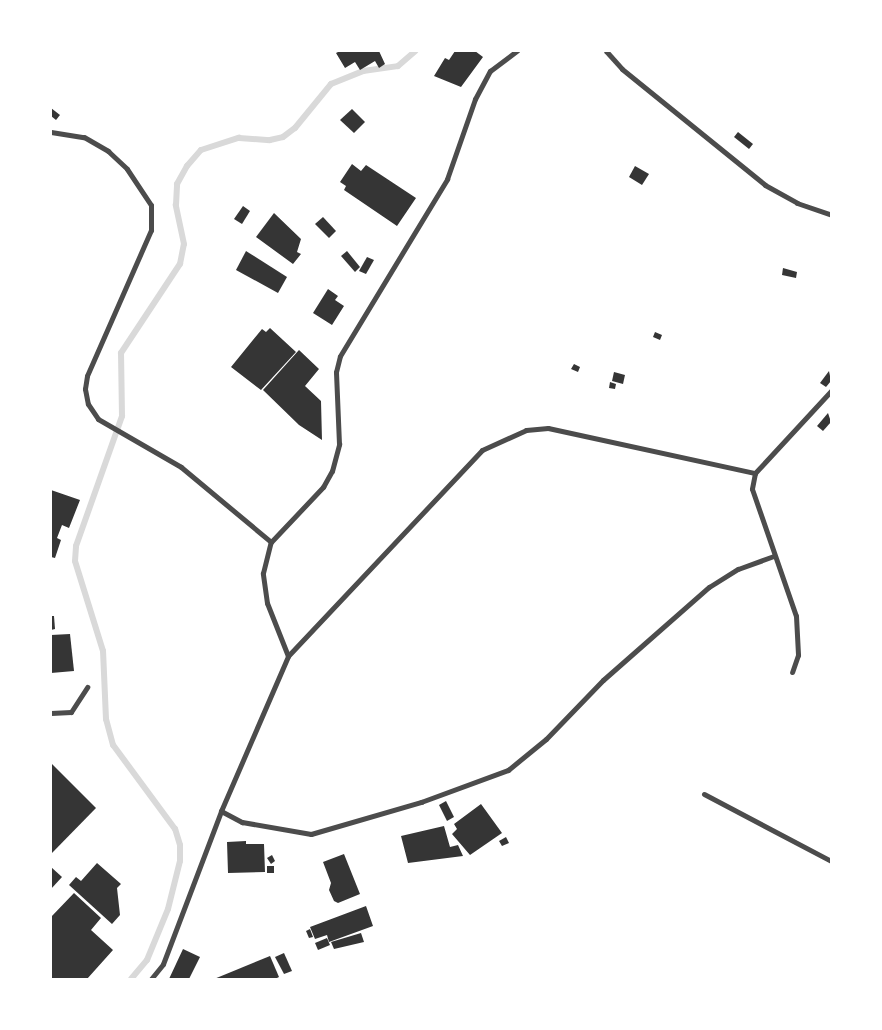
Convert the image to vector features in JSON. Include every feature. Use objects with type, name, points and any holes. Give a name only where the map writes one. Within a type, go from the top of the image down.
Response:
[{"type":"street","points":[[288,656],[267,603],[263,572],[271,542],[323,487],[332,471],[339,444],[336,372],[340,356],[447,179],[475,99],[490,71],[517,51]]},
{"type":"street","points":[[606,51],[622,69],[765,185],[797,203],[831,215]]},
{"type":"street","points":[[51,132],[84,137],[108,150],[127,169],[151,205],[151,230],[87,376],[84,389],[88,404],[98,419],[181,467],[271,542]]},
{"type":"street","points":[[792,672],[798,655],[796,616],[752,489],[755,473],[831,391]]},
{"type":"street","points":[[151,979],[163,964],[221,811],[288,656],[482,450],[518,433],[548,428],[755,473]]},
{"type":"street","points":[[221,811],[242,822],[311,834],[421,802],[508,770],[546,739],[602,680],[709,587],[738,569],[774,556]]},
{"type":"street","points":[[51,713],[71,712],[87,687]]},
{"type":"street","points":[[704,794],[831,861]]},
{"type":"building","points":[[340,51],[379,51],[385,64],[379,68],[375,61],[360,70],[355,62],[345,68],[336,53]]},
{"type":"building","points":[[455,51],[475,51],[483,57],[461,87],[434,76],[445,58],[449,60]]},
{"type":"building","points":[[51,108],[60,115],[56,120],[51,116]]},
{"type":"building","points":[[352,109],[365,122],[354,133],[340,120]]},
{"type":"building","points":[[738,132],[753,144],[749,149],[734,137]]},
{"type":"building","points":[[352,164],[361,171],[366,165],[416,198],[397,226],[344,190],[346,186],[340,182]]},
{"type":"building","points":[[635,166],[649,174],[642,185],[629,177]]},
{"type":"building","points":[[243,206],[250,211],[242,224],[234,219]]},
{"type":"building","points":[[274,213],[301,239],[297,252],[301,254],[293,264],[256,237]]},
{"type":"building","points":[[323,217],[336,231],[329,238],[315,224]]},
{"type":"building","points":[[246,251],[287,277],[278,293],[236,270]]},
{"type":"building","points":[[347,251],[360,267],[355,272],[341,256]]},
{"type":"building","points":[[367,257],[374,260],[366,274],[359,271]]},
{"type":"building","points":[[783,268],[797,272],[796,278],[782,275]]},
{"type":"building","points":[[328,289],[338,296],[335,300],[344,306],[332,325],[313,313]]},
{"type":"building","points":[[270,328],[296,352],[261,390],[231,367],[262,329],[266,332]]},
{"type":"building","points":[[655,332],[662,335],[660,340],[653,337]]},
{"type":"building","points":[[299,350],[319,369],[305,386],[321,401],[322,440],[299,425],[263,390]]},
{"type":"building","points":[[574,364],[580,367],[578,372],[571,369]]},
{"type":"building","points":[[829,371],[831,381],[826,387],[820,383]]},
{"type":"building","points":[[614,372],[625,375],[623,384],[612,381]]},
{"type":"building","points":[[610,382],[616,384],[615,389],[609,388]]},
{"type":"building","points":[[828,413],[831,422],[823,431],[817,426]]},
{"type":"building","points":[[51,490],[80,500],[69,528],[62,525],[57,538],[61,540],[55,558],[51,557]]},
{"type":"building","points":[[51,616],[54,616],[55,629],[51,630]]},
{"type":"building","points":[[70,634],[74,671],[51,673],[51,635]]},
{"type":"building","points":[[51,763],[96,808],[51,854]]},
{"type":"building","points":[[446,801],[454,817],[447,821],[439,805]]},
{"type":"building","points":[[481,804],[502,833],[470,855],[452,834],[457,829],[454,824]]},
{"type":"building","points":[[444,826],[450,847],[458,845],[463,856],[408,863],[401,836]]},
{"type":"building","points":[[506,837],[509,843],[502,846],[499,841]]},
{"type":"building","points":[[246,841],[246,844],[264,844],[265,872],[228,873],[227,842]]},
{"type":"building","points":[[344,854],[360,894],[338,903],[334,901],[329,890],[331,883],[323,862]]},
{"type":"building","points":[[272,855],[275,861],[271,864],[267,858]]},
{"type":"building","points":[[97,863],[121,884],[117,888],[120,915],[112,924],[69,885],[76,877],[81,881]]},
{"type":"building","points":[[267,866],[274,866],[274,873],[267,873]]},
{"type":"building","points":[[51,867],[62,877],[51,889]]},
{"type":"building","points":[[74,893],[101,918],[91,930],[113,950],[87,979],[51,979],[51,917]]},
{"type":"building","points":[[366,906],[373,926],[329,942],[327,935],[315,939],[310,927]]},
{"type":"building","points":[[310,929],[313,937],[309,938],[306,931]]},
{"type":"building","points":[[361,933],[364,942],[334,949],[331,942]]},
{"type":"building","points":[[327,938],[330,945],[318,950],[315,943]]},
{"type":"building","points":[[183,949],[200,957],[189,979],[169,979]]},
{"type":"building","points":[[284,953],[292,971],[284,974],[275,957]]},
{"type":"building","points":[[270,956],[279,977],[275,979],[214,979]]},
{"type":"waterway","points":[[131,979],[147,960],[168,909],[180,861],[180,845],[175,829],[113,745],[106,719],[103,651],[75,561],[76,546],[122,416],[121,353],[180,264],[184,244],[176,205],[177,184],[187,166],[201,150],[239,138],[270,140],[283,137],[295,128],[331,84],[363,71],[398,66],[415,51]]}]
